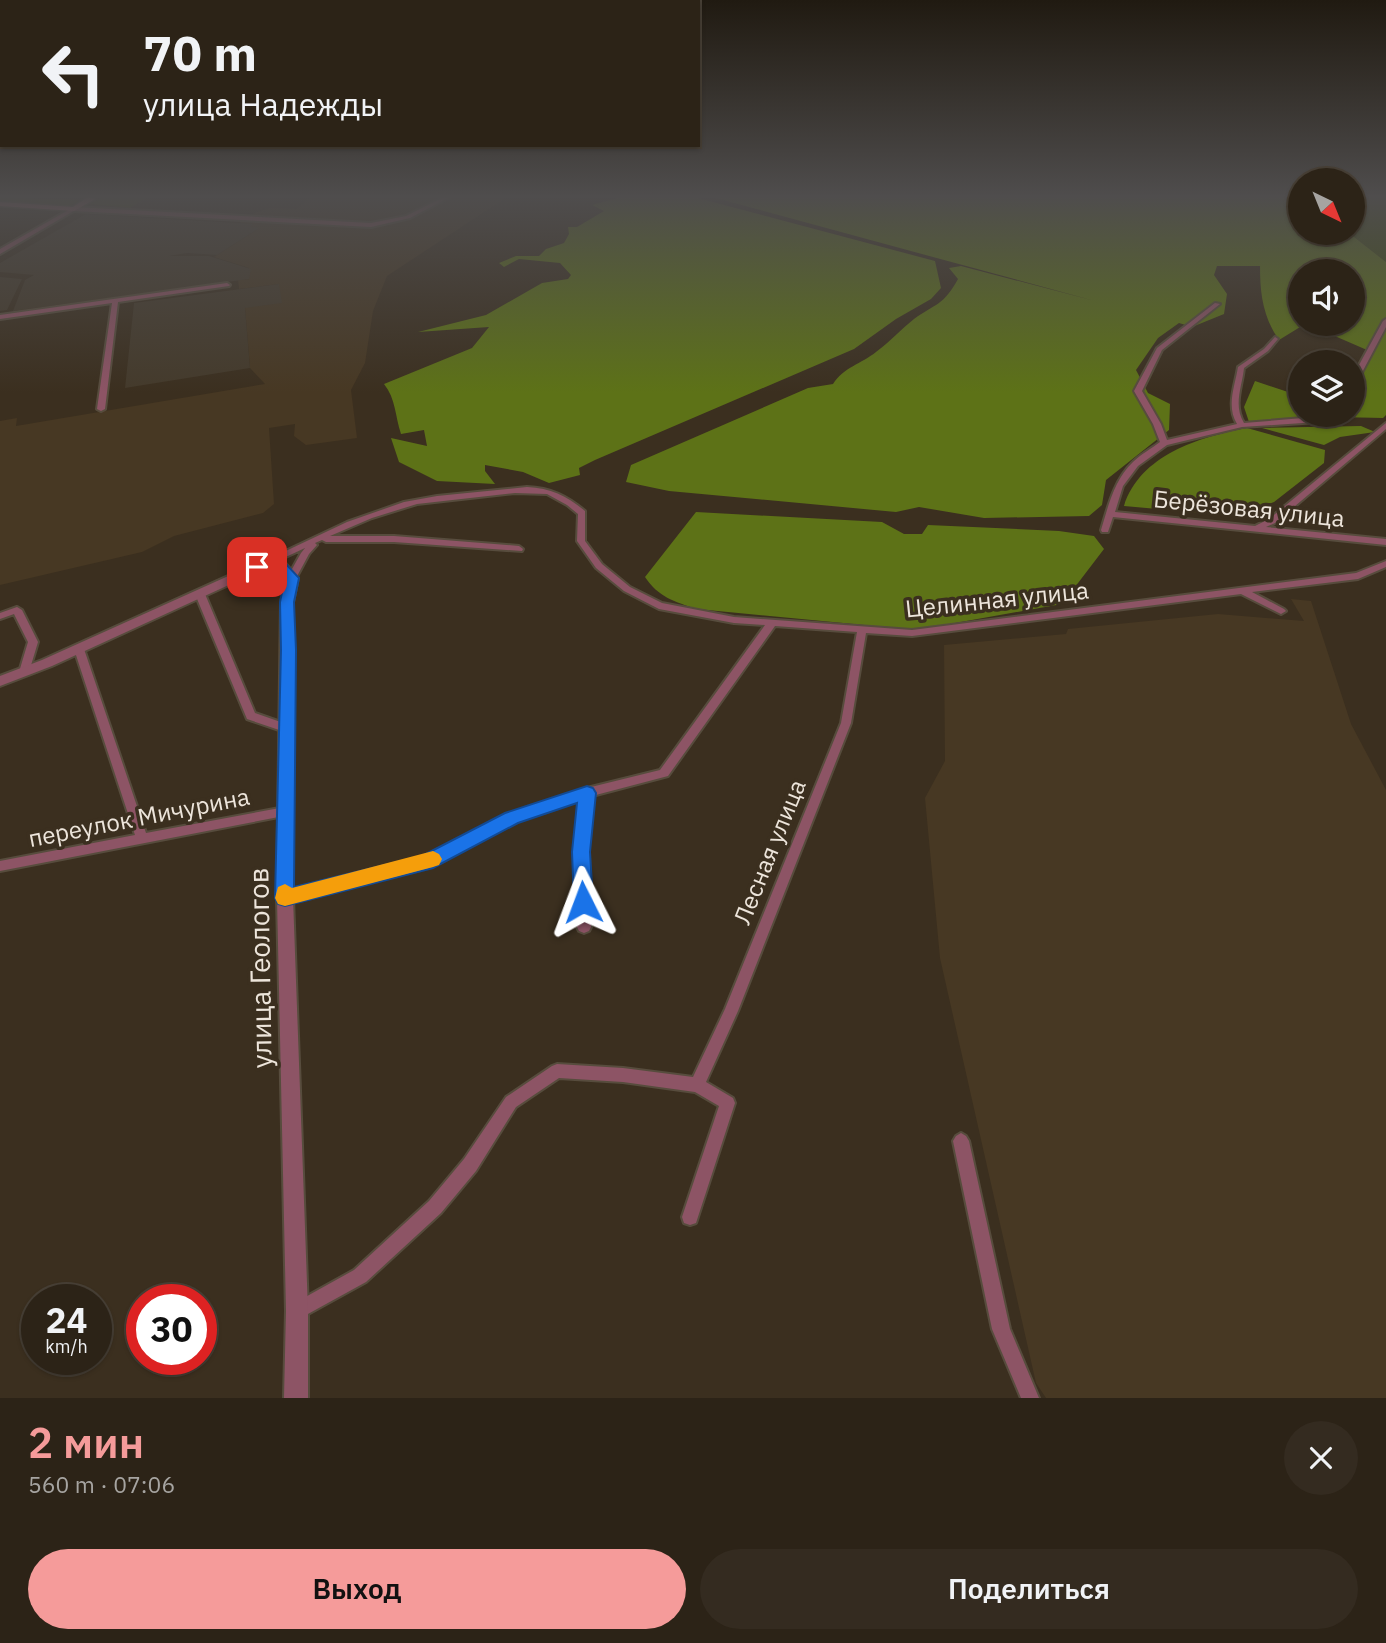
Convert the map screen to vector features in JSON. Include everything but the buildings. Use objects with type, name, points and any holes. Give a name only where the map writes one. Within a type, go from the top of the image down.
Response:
[{"type":"street","points":[[0,317],[227,285]]},
{"type":"street","points":[[101,409],[115,300]]},
{"type":"street","points":[[1164,443],[1157,424],[1138,391],[1159,349],[1217,304]]},
{"type":"street","points":[[1365,360],[1386,321]]},
{"type":"street","points":[[1242,425],[1235,418],[1233,403],[1241,367],[1266,350],[1275,339]]},
{"type":"street","points":[[1105,530],[1119,486],[1135,464],[1164,443],[1242,425],[1288,422]]},
{"type":"street","points":[[1256,528],[1272,520],[1386,425]]},
{"type":"street","name":"Целинная улица","points":[[320,539],[407,504],[522,489],[545,489],[559,494],[582,513],[581,541],[599,566],[628,589],[659,606],[689,614],[772,623],[912,633],[1244,592],[1358,576],[1385,567]]},
{"type":"street","name":"Берёзовая улица","points":[[1109,514],[1386,542]]},
{"type":"street","points":[[0,681],[79,649],[320,539],[394,539],[519,549]]},
{"type":"street","points":[[257,567],[282,567],[292,578],[305,553],[320,539]]},
{"type":"street","name":"улица Геологов","points":[[292,578],[287,602],[285,898],[297,1311],[296,1398]]},
{"type":"street","points":[[1244,592],[1281,611]]},
{"type":"street","points":[[200,594],[251,716],[288,729]]},
{"type":"street","points":[[0,616],[17,610],[33,642],[23,672]]},
{"type":"street","points":[[285,898],[426,863],[511,818],[587,793],[664,773],[772,623]]},
{"type":"street","name":"Лесная улица","points":[[697,1085],[731,1010],[846,723],[862,629]]},
{"type":"street","points":[[79,649],[142,839]]},
{"type":"street","points":[[584,927],[581,852],[587,793]]},
{"type":"street","name":"переулок Мичурина","points":[[0,866],[285,812]]},
{"type":"street","points":[[297,1311],[360,1276],[435,1207],[470,1165],[511,1102],[557,1071],[623,1075],[697,1085],[728,1103],[690,1217]]},
{"type":"street","points":[[961,1140],[1001,1329],[1030,1398]]},
{"type":"shaded area","points":[[229,262],[251,269],[249,279],[13,311],[25,280],[34,275],[0,272],[0,263]]},
{"type":"shaded area","points":[[231,262],[408,262],[387,276],[373,311],[365,363],[351,390],[357,438],[306,445],[294,436],[295,424],[269,428],[274,504],[263,513],[174,536],[142,552],[0,585],[0,421],[17,418],[16,426],[265,384],[250,368],[245,308],[279,284],[239,289],[238,280],[249,279],[249,268]]},
{"type":"shaded area","points":[[0,277],[22,279],[7,310],[0,311]]},
{"type":"shaded area","points":[[279,284],[282,303],[245,308],[250,368],[125,388],[134,303]]},
{"type":"shaded area","points":[[1291,599],[1311,601],[1351,724],[1386,790],[1386,1398],[1046,1398],[1036,1383],[940,958],[925,798],[945,761],[944,645],[1066,634],[1068,629],[1218,614],[1304,621]]},
{"type":"green space","points":[[501,262],[513,262],[504,267]]},
{"type":"green space","points":[[552,262],[935,262],[941,288],[931,299],[896,319],[854,349],[595,460],[579,468],[580,475],[549,483],[523,472],[485,465],[485,471],[495,484],[437,481],[399,462],[391,438],[427,446],[424,430],[401,434],[393,402],[384,384],[472,348],[489,327],[418,332],[486,315],[542,283],[568,279],[571,275],[560,263]]},
{"type":"green space","points":[[952,262],[1288,262],[1288,334],[1279,340],[1269,323],[1261,286],[1260,266],[1217,266],[1214,275],[1227,294],[1224,314],[1192,327],[1179,323],[1158,338],[1136,370],[1148,393],[1170,404],[1169,430],[1106,480],[1102,505],[1089,516],[984,518],[919,507],[896,512],[669,491],[626,482],[631,465],[808,388],[833,384],[842,374],[876,352],[914,319],[939,303],[958,279],[949,268],[961,266],[1095,301]]},
{"type":"green space","points":[[1365,262],[1386,262],[1386,415],[1383,418],[1365,418],[1367,350],[1335,336],[1365,336]]},
{"type":"green space","points":[[1255,381],[1288,392],[1288,422],[1249,422],[1244,407]]},
{"type":"green space","points":[[1363,427],[1375,432],[1340,437],[1324,445],[1262,428]]},
{"type":"green space","points":[[1247,428],[1325,450],[1324,463],[1274,502],[1236,516],[1124,506],[1132,488],[1157,461],[1191,443]]},
{"type":"green space","points":[[696,512],[882,522],[904,534],[922,534],[928,525],[1059,531],[1094,536],[1104,549],[1062,604],[916,630],[697,609],[668,598],[645,577]]},
{"type":"slow traffic","points":[[285,893],[285,898],[433,859]]},
{"type":"route","points":[[257,567],[282,567],[292,578],[287,602],[289,650],[285,898],[426,863],[511,818],[587,793],[581,852],[583,902]]}]
